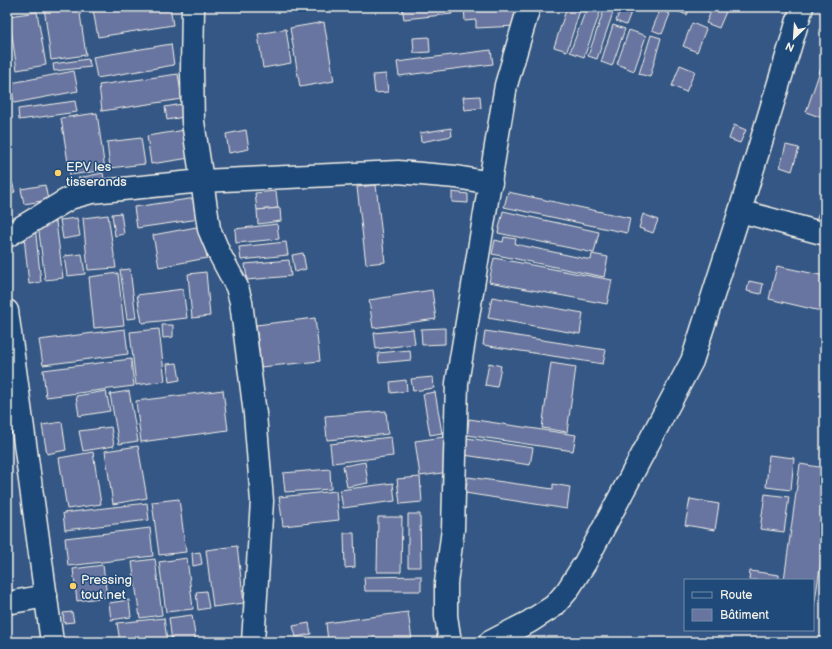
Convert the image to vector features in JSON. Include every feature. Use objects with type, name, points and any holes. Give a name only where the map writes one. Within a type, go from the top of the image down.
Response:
[{"type":"street","points":[[193,7],[193,122],[209,229],[219,253],[237,287],[241,302],[255,414],[262,501],[253,642]]},
{"type":"street","points":[[450,642],[446,616],[446,583],[453,529],[457,383],[506,85],[529,7]]},
{"type":"street","points":[[490,642],[529,622],[554,606],[567,591],[585,563],[692,361],[740,211],[802,7]]},
{"type":"street","points":[[7,236],[70,198],[92,192],[202,181],[398,172],[456,177],[491,182]]},
{"type":"street","points":[[740,211],[825,234]]},
{"type":"street","points":[[7,311],[52,642]]},
{"type":"street","points":[[7,603],[46,596]]},
{"type":"building","points":[[44,7],[79,7],[86,55],[51,60]]},
{"type":"building","points":[[111,7],[170,7],[173,25],[98,37],[93,10]]},
{"type":"building","points":[[402,7],[451,7],[452,14],[404,19]]},
{"type":"building","points":[[464,7],[516,7],[517,26],[476,28],[476,20],[465,21]]},
{"type":"building","points":[[567,7],[581,7],[567,51],[554,47]]},
{"type":"building","points":[[587,7],[602,7],[584,57],[570,52]]},
{"type":"building","points":[[605,7],[615,7],[597,59],[588,56]]},
{"type":"building","points":[[621,7],[633,7],[626,25],[616,21]]},
{"type":"building","points":[[673,7],[690,7],[687,15],[672,9]]},
{"type":"building","points":[[713,7],[728,7],[719,28],[706,23]]},
{"type":"building","points":[[660,10],[670,14],[662,34],[652,30]]},
{"type":"building","points":[[37,12],[46,65],[17,70],[9,16]]},
{"type":"building","points":[[324,22],[334,81],[300,87],[290,28]]},
{"type":"building","points":[[692,23],[706,29],[697,52],[683,46]]},
{"type":"building","points":[[613,25],[625,29],[612,66],[601,62]]},
{"type":"building","points":[[286,29],[291,63],[263,68],[258,34]]},
{"type":"building","points":[[629,30],[646,36],[634,71],[617,64]]},
{"type":"building","points":[[651,35],[661,38],[650,77],[639,74]]},
{"type":"building","points":[[429,37],[430,52],[414,53],[413,38]]},
{"type":"building","points":[[171,44],[174,65],[97,78],[93,57]]},
{"type":"building","points":[[491,50],[493,64],[399,76],[397,62]]},
{"type":"building","points":[[88,59],[91,67],[54,71],[53,64]]},
{"type":"building","points":[[680,65],[695,71],[686,92],[672,86]]},
{"type":"building","points":[[822,65],[825,66],[825,119],[806,112]]},
{"type":"building","points":[[74,71],[78,91],[14,103],[11,83]]},
{"type":"building","points":[[178,74],[182,99],[102,111],[99,85]]},
{"type":"building","points":[[386,74],[388,92],[375,93],[373,75]]},
{"type":"building","points":[[480,96],[481,108],[465,110],[463,97]]},
{"type":"building","points":[[75,101],[77,112],[19,120],[18,109]]},
{"type":"building","points":[[182,104],[184,117],[167,120],[165,107]]},
{"type":"building","points":[[97,113],[105,170],[70,175],[61,118]]},
{"type":"building","points":[[734,125],[746,130],[740,143],[729,139]]},
{"type":"building","points":[[451,128],[452,136],[421,142],[420,133]]},
{"type":"building","points":[[185,130],[190,158],[151,164],[147,136]]},
{"type":"building","points":[[246,130],[249,149],[229,153],[226,134]]},
{"type":"building","points":[[141,138],[145,164],[110,168],[107,142]]},
{"type":"building","points":[[786,145],[799,148],[792,171],[780,167]]},
{"type":"building","points":[[103,173],[105,185],[81,190],[78,178]]},
{"type":"building","points":[[12,182],[15,192],[7,194],[7,183]]},
{"type":"building","points":[[45,185],[48,200],[24,204],[21,189]]},
{"type":"building","points":[[376,185],[385,262],[366,264],[357,187]]},
{"type":"building","points":[[276,191],[278,208],[257,210],[255,193]]},
{"type":"building","points":[[452,192],[468,194],[468,203],[452,202]]},
{"type":"building","points":[[508,192],[630,218],[627,233],[504,207]]},
{"type":"building","points":[[196,198],[199,219],[137,228],[134,207]]},
{"type":"building","points":[[825,199],[825,223],[816,220]]},
{"type":"building","points":[[280,208],[281,221],[258,224],[257,210]]},
{"type":"building","points":[[503,211],[599,232],[594,253],[498,233]]},
{"type":"building","points":[[121,213],[124,234],[115,236],[112,214]]},
{"type":"building","points":[[643,214],[658,220],[653,233],[639,228]]},
{"type":"building","points":[[108,215],[116,268],[88,270],[83,218]]},
{"type":"building","points":[[77,218],[80,236],[63,239],[60,220]]},
{"type":"building","points":[[56,222],[63,278],[45,280],[38,224]]},
{"type":"building","points":[[277,224],[279,239],[236,243],[235,229]]},
{"type":"building","points":[[35,226],[41,282],[29,284],[23,227]]},
{"type":"building","points":[[202,226],[207,258],[159,267],[153,235]]},
{"type":"building","points":[[504,237],[516,239],[515,244],[591,260],[592,254],[608,257],[604,277],[492,254],[495,240],[503,242]]},
{"type":"building","points":[[286,242],[288,255],[241,260],[239,247]]},
{"type":"building","points":[[303,253],[306,269],[295,272],[292,255]]},
{"type":"building","points":[[82,254],[85,274],[67,276],[64,256]]},
{"type":"building","points":[[494,258],[612,280],[607,304],[489,282]]},
{"type":"building","points":[[289,260],[291,276],[247,280],[245,264]]},
{"type":"building","points":[[777,266],[825,276],[825,312],[769,299]]},
{"type":"building","points":[[130,269],[136,318],[127,319],[120,270]]},
{"type":"building","points":[[206,272],[210,316],[192,318],[188,274]]},
{"type":"building","points":[[118,273],[124,325],[94,328],[89,277]]},
{"type":"building","points":[[749,281],[763,284],[761,294],[747,291]]},
{"type":"building","points":[[183,289],[187,318],[142,323],[137,295]]},
{"type":"building","points":[[432,290],[436,319],[373,328],[369,300]]},
{"type":"building","points":[[492,297],[583,313],[580,334],[488,318]]},
{"type":"building","points":[[315,318],[320,361],[261,367],[256,325]]},
{"type":"building","points":[[162,325],[173,325],[173,337],[163,338]]},
{"type":"building","points":[[445,328],[445,344],[422,345],[421,329]]},
{"type":"building","points":[[125,329],[128,354],[43,365],[39,340]]},
{"type":"building","points":[[159,329],[165,381],[136,385],[130,332]]},
{"type":"building","points":[[413,329],[415,344],[376,349],[374,333]]},
{"type":"building","points":[[485,331],[606,350],[603,364],[483,345]]},
{"type":"building","points":[[410,350],[411,360],[379,363],[378,353]]},
{"type":"building","points":[[131,359],[134,386],[46,397],[43,370]]},
{"type":"building","points":[[177,363],[180,380],[169,382],[167,364]]},
{"type":"building","points":[[489,363],[501,366],[497,387],[485,385]]},
{"type":"building","points":[[551,363],[576,367],[567,432],[542,428]]},
{"type":"building","points":[[433,377],[434,388],[413,391],[411,379]]},
{"type":"building","points":[[406,380],[407,391],[391,393],[390,382]]},
{"type":"building","points":[[223,390],[228,430],[141,442],[136,401]]},
{"type":"building","points":[[106,391],[110,411],[79,416],[76,396]]},
{"type":"building","points":[[129,391],[138,441],[119,444],[110,394]]},
{"type":"building","points":[[435,392],[442,433],[430,435],[423,394]]},
{"type":"building","points":[[386,411],[388,434],[327,440],[325,416]]},
{"type":"building","points":[[469,419],[576,435],[573,451],[467,435]]},
{"type":"building","points":[[62,422],[66,450],[47,454],[42,425]]},
{"type":"building","points":[[111,427],[114,446],[83,451],[79,431]]},
{"type":"building","points":[[391,437],[393,456],[332,463],[330,444]]},
{"type":"building","points":[[444,437],[449,472],[420,476],[415,441]]},
{"type":"building","points":[[467,438],[533,448],[530,465],[464,455]]},
{"type":"building","points":[[138,446],[147,498],[113,504],[105,451]]},
{"type":"building","points":[[93,452],[101,504],[67,509],[59,458]]},
{"type":"building","points":[[769,455],[794,458],[791,490],[766,487]]},
{"type":"building","points":[[365,462],[368,483],[347,487],[343,466]]},
{"type":"building","points":[[800,464],[825,468],[825,536],[814,607],[814,579],[784,579]]},
{"type":"building","points":[[330,469],[331,489],[285,492],[283,473]]},
{"type":"building","points":[[420,477],[422,502],[400,504],[397,479]]},
{"type":"building","points":[[468,477],[553,489],[553,484],[570,487],[567,509],[465,493]]},
{"type":"building","points":[[393,483],[395,501],[343,508],[340,490]]},
{"type":"building","points":[[336,491],[339,520],[283,526],[279,497]]},
{"type":"building","points":[[765,494],[789,497],[784,532],[760,529]]},
{"type":"building","points":[[179,499],[186,552],[159,555],[152,502]]},
{"type":"building","points":[[690,499],[719,504],[715,530],[685,525]]},
{"type":"building","points":[[147,503],[149,520],[65,530],[63,513]]},
{"type":"building","points":[[408,514],[420,514],[421,567],[408,567]]},
{"type":"building","points":[[378,517],[402,517],[401,572],[377,572]]},
{"type":"building","points":[[150,528],[153,556],[68,566],[65,538]]},
{"type":"building","points":[[344,533],[354,533],[355,567],[345,568]]},
{"type":"building","points":[[237,546],[244,603],[213,607],[206,550]]},
{"type":"building","points":[[200,552],[202,564],[193,566],[192,553]]},
{"type":"building","points":[[187,558],[193,609],[166,612],[159,562]]},
{"type":"building","points":[[155,559],[162,615],[140,618],[132,562]]},
{"type":"building","points":[[103,565],[107,597],[77,601],[73,569]]},
{"type":"building","points":[[750,571],[779,575],[779,579],[749,579]]},
{"type":"building","points":[[421,576],[421,591],[365,591],[364,577]]},
{"type":"building","points":[[206,591],[209,608],[198,610],[196,592]]},
{"type":"building","points":[[129,600],[131,617],[111,620],[109,603]]},
{"type":"building","points":[[72,612],[74,622],[64,623],[63,613]]},
{"type":"building","points":[[408,612],[412,640],[397,642],[328,642],[326,623]]},
{"type":"building","points":[[192,615],[196,642],[172,642],[169,618]]},
{"type":"building","points":[[164,618],[167,640],[120,642],[117,623]]},
{"type":"building","points":[[309,623],[311,634],[296,637],[293,626]]},
{"type":"building","points":[[22,638],[23,642],[7,642],[7,640]]},
{"type":"place","name":"EPV les tisserands","points":[[58,173]]},
{"type":"place","name":"Pressing tout net","points":[[73,586]]}]
